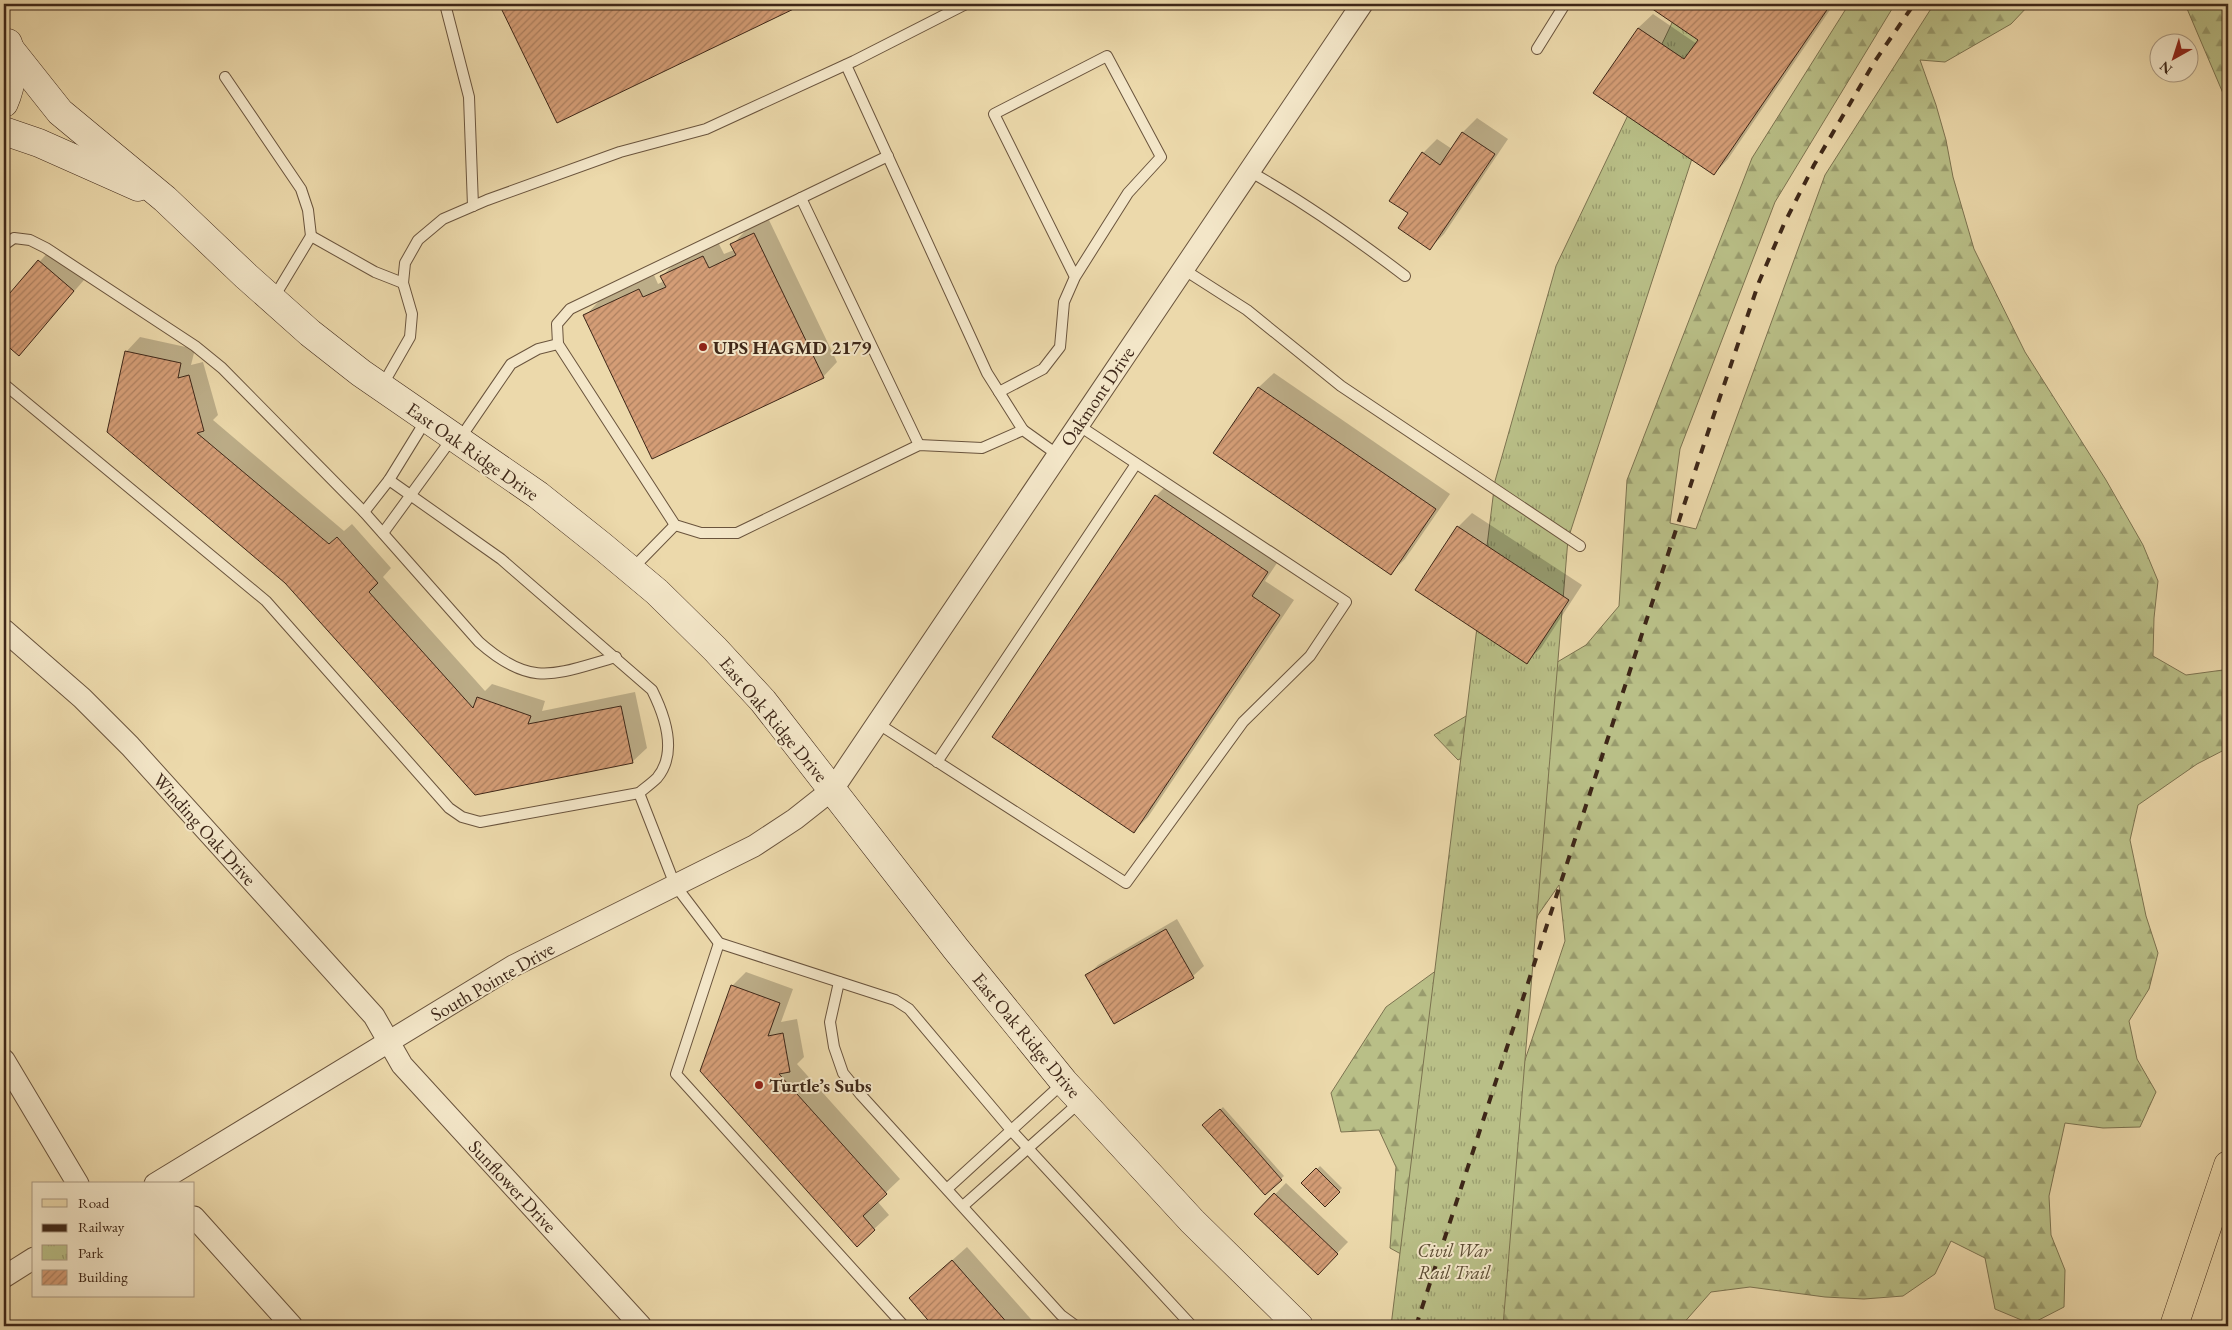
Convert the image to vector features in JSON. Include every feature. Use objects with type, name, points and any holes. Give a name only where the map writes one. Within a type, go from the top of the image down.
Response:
[{"type":"main road","points":[[4,102],[12,76],[7,42]]},
{"type":"main road","name":"East Oak Ridge Drive","points":[[7,42],[60,112],[165,199],[272,300],[310,333],[427,419],[538,495],[631,570],[715,649],[764,701],[956,949],[1073,1092],[1192,1221],[1299,1326]]},
{"type":"main road","name":"East Oak Ridge Drive","points":[[4,131],[39,142],[165,199]]},
{"type":"main road","points":[[2174,1326],[2228,1165]]},
{"type":"street","name":"Oakmont Drive","points":[[832,789],[1362,4]]},
{"type":"street","name":"Winding Oak Drive","points":[[4,630],[82,698],[130,746],[374,1016],[389,1042]]},
{"type":"street","name":"South Pointe Drive","points":[[162,1182],[513,966],[754,846],[795,820],[832,789]]},
{"type":"street","name":"Sunflower Drive","points":[[389,1042],[402,1065],[641,1326]]},
{"type":"street","points":[[4,1060],[77,1182]]},
{"type":"street","points":[[195,1218],[292,1326]]},
{"type":"street","points":[[4,1277],[32,1259]]},
{"type":"lane","points":[[445,4],[468,97],[473,206]]},
{"type":"lane","points":[[381,386],[410,337],[412,314],[403,283],[405,263],[418,240],[443,219],[473,206],[620,152],[706,129],[846,64],[966,4]]},
{"type":"lane","points":[[1537,49],[1565,4]]},
{"type":"lane","points":[[999,392],[1043,369],[1060,347],[1064,302],[1075,277],[1128,193],[1161,157],[1107,56],[994,114],[1075,277]]},
{"type":"lane","points":[[846,64],[987,373],[1023,430],[1058,455]]},
{"type":"lane","points":[[226,77],[301,189],[308,210],[311,236],[272,300]]},
{"type":"lane","points":[[888,156],[570,309],[557,324],[558,344],[676,525],[701,533],[738,533],[919,446],[982,448],[1023,430]]},
{"type":"lane","points":[[1249,171],[1289,194],[1349,234],[1404,276]]},
{"type":"lane","points":[[801,198],[919,446]]},
{"type":"lane","points":[[311,236],[375,272],[403,283]]},
{"type":"lane","points":[[4,246],[14,238],[30,240],[46,248],[195,346],[222,368],[364,512],[479,642],[498,659],[517,669],[543,674],[557,673],[616,657]]},
{"type":"lane","points":[[1183,269],[1247,310],[1341,386],[1580,546]]},
{"type":"lane","points":[[383,533],[512,364],[538,349],[558,344]]},
{"type":"lane","points":[[4,384],[266,601],[449,808],[462,817],[480,822],[639,793],[657,777],[668,756],[668,740],[661,708],[652,690],[501,559],[389,480]]},
{"type":"lane","points":[[364,512],[389,480],[427,419]]},
{"type":"lane","points":[[877,723],[1126,884],[1242,722],[1310,656],[1346,602],[1078,425]]},
{"type":"lane","points":[[937,762],[1136,464]]},
{"type":"lane","points":[[631,570],[676,525]]},
{"type":"lane","points":[[639,793],[675,885],[719,943],[895,1000],[909,1008],[1011,1130],[1191,1326]]},
{"type":"lane","points":[[719,943],[676,1074],[904,1326]]},
{"type":"lane","points":[[839,982],[830,1022],[834,1046],[843,1072],[861,1096],[948,1188],[962,1206],[1061,1315],[1076,1326]]},
{"type":"lane","points":[[948,1188],[1011,1130],[1073,1092]]},
{"type":"lane","points":[[962,1206],[1028,1148],[1073,1092]]},
{"type":"green space","name":"Civil War Rail Trail","points":[[1681,4],[1774,4],[1715,88],[1568,539],[1503,1326],[1391,1326],[1495,481],[1556,266]]},
{"type":"green space","points":[[1849,4],[1895,4],[1775,202],[1680,449],[1670,523],[1696,529],[1825,175],[1934,4],[2030,4],[2011,24],[1945,62],[1920,60],[1946,140],[1953,177],[1974,249],[2025,352],[2106,480],[2143,545],[2158,581],[2154,618],[2153,656],[2186,675],[2223,670],[2228,672],[2228,748],[2197,764],[2138,805],[2130,840],[2146,916],[2158,953],[2149,989],[2129,1021],[2137,1059],[2156,1092],[2140,1127],[2103,1128],[2065,1123],[2049,1196],[2051,1235],[2065,1270],[2064,1307],[2031,1324],[1995,1309],[1985,1258],[1951,1241],[1935,1274],[1903,1296],[1864,1299],[1825,1297],[1750,1287],[1711,1292],[1681,1326],[1450,1326],[1443,1304],[1565,941],[1559,885],[1538,915],[1439,1241],[1410,1259],[1390,1248],[1396,1167],[1379,1130],[1341,1132],[1331,1093],[1386,1007],[1481,938],[1492,743],[1458,760],[1434,735],[1586,645],[1619,606],[1627,480],[1752,158]]},
{"type":"green space","points":[[2185,4],[2228,4],[2228,105],[2200,39],[2200,32],[2197,32]]},
{"type":"building","points":[[499,4],[804,4],[557,123]]},
{"type":"building","points":[[1654,4],[1831,4],[1714,175],[1593,93],[1638,28],[1684,59],[1698,40],[1651,8]]},
{"type":"building","points":[[1462,132],[1495,154],[1430,250],[1398,228],[1408,213],[1389,201],[1422,152],[1440,165]]},
{"type":"building","name":"UPS HAGMD 2179","points":[[754,233],[824,378],[652,459],[583,315],[639,289],[643,297],[666,287],[660,276],[703,256],[709,268],[736,255],[730,244]]},
{"type":"building","points":[[38,260],[74,291],[19,356],[4,343],[4,300]]},
{"type":"building","points":[[125,351],[181,363],[178,378],[189,375],[204,431],[197,433],[329,544],[337,537],[378,583],[369,592],[473,708],[477,697],[531,716],[528,724],[621,706],[633,763],[475,795],[285,583],[107,432]]},
{"type":"building","points":[[1258,387],[1436,509],[1391,575],[1213,453]]},
{"type":"building","points":[[1155,495],[1268,572],[1252,596],[1280,615],[1134,833],[992,737]]},
{"type":"building","points":[[1457,526],[1569,600],[1527,664],[1415,590]]},
{"type":"building","points":[[1166,929],[1194,978],[1114,1024],[1085,975]]},
{"type":"building","points":[[731,985],[780,1003],[768,1036],[783,1033],[790,1072],[779,1074],[887,1194],[863,1216],[875,1230],[857,1247],[700,1071]]},
{"type":"building","points":[[1220,1109],[1282,1180],[1265,1195],[1202,1125]]},
{"type":"building","points":[[1316,1168],[1340,1192],[1325,1207],[1301,1183]]},
{"type":"building","points":[[1274,1193],[1338,1254],[1318,1275],[1254,1214]]},
{"type":"building","points":[[952,1260],[1010,1326],[933,1326],[909,1298]]},
{"type":"railway","points":[[1416,1326],[1703,447],[1759,282],[1784,224],[1814,165],[1875,61],[1914,4]]},
{"type":"place","name":"UPS HAGMD 2179","points":[[703,347]]},
{"type":"place","name":"Turtle’s Subs","points":[[759,1085]]}]
